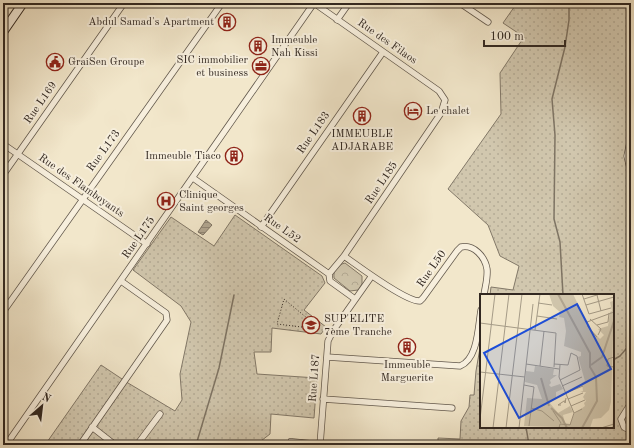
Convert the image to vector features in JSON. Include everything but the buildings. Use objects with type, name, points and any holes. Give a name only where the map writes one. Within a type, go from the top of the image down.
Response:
[{"type":"street","points":[[3,32],[23,3]]},
{"type":"street","name":"Rue L169","points":[[3,175],[124,3]]},
{"type":"street","name":"Rue L173","points":[[3,312],[222,3]]},
{"type":"street","name":"Rue des Filaos","points":[[314,3],[439,90],[445,100]]},
{"type":"street","name":"Rue L175","points":[[6,445],[314,3]]},
{"type":"street","points":[[338,20],[349,3]]},
{"type":"street","points":[[460,3],[488,22]]},
{"type":"street","name":"Rue L183","points":[[261,227],[383,52]]},
{"type":"street","name":"Rue L185","points":[[329,274],[344,256],[441,113],[445,100]]},
{"type":"street","points":[[631,137],[627,156],[631,173]]},
{"type":"street","name":"Rue des Flamboyants","points":[[3,144],[147,244]]},
{"type":"street","name":"Rue L52","points":[[193,178],[329,274],[330,281],[355,299]]},
{"type":"street","name":"Rue L50","points":[[344,256],[371,277],[382,281],[409,299],[420,301],[424,298],[457,251],[461,247],[471,246],[486,264],[488,271],[484,294]]},
{"type":"street","name":"Rue L187","points":[[320,444],[330,336],[371,277]]},
{"type":"street","points":[[80,445],[167,320],[168,316],[166,313],[121,281]]},
{"type":"street","points":[[327,357],[460,366],[466,364],[473,352],[480,315]]},
{"type":"street","points":[[324,399],[452,408]]},
{"type":"street","points":[[631,404],[621,419],[624,427],[631,431]]},
{"type":"street","points":[[137,445],[160,414]]},
{"type":"street","points":[[92,427],[115,445]]},
{"type":"street","points":[[320,444],[338,445]]},
{"type":"lane","points":[[290,440],[320,444]]},
{"type":"path","points":[[284,299],[313,323],[319,328],[276,324],[284,299]]},
{"type":"green space","points":[[517,3],[630,3],[631,445],[438,445],[438,438],[460,439],[461,421],[469,407],[470,395],[474,395],[480,348],[480,428],[614,428],[614,294],[490,294],[491,287],[513,290],[519,266],[500,256],[488,225],[448,189],[501,114],[500,73],[524,37],[503,23]]},
{"type":"green space","points":[[235,215],[322,276],[325,283],[304,310],[326,327],[321,334],[272,328],[271,352],[254,352],[257,374],[317,378],[314,418],[271,414],[270,434],[257,444],[45,445],[101,365],[175,411],[182,400],[180,374],[191,322],[181,306],[133,270],[171,217],[214,246]]},
{"type":"green space","points":[[345,263],[362,276],[362,284],[358,290],[350,291],[334,278],[336,268]]},
{"type":"shaded area","points":[[206,220],[212,225],[203,235],[198,232]]},
{"type":"waterway","points":[[563,294],[560,242],[554,219],[555,135],[552,99],[565,47],[569,20],[569,3]]},
{"type":"waterway","points":[[196,445],[219,368],[234,295]]},
{"type":"waterway","points":[[614,359],[620,356],[631,343]]},
{"type":"waterway","points":[[526,428],[529,445]]},
{"type":"place","name":"Abdul Samad's Apartment","points":[[227,22]]},
{"type":"place","name":"Immeuble Nah Kissi","points":[[258,46]]},
{"type":"place","name":"GraiSen Groupe","points":[[55,62]]},
{"type":"place","name":"SIC immobilier et business","points":[[261,66]]},
{"type":"place","name":"Le chalet","points":[[413,111]]},
{"type":"place","name":"IMMEUBLE ADJARABE","points":[[362,116]]},
{"type":"place","name":"Immeuble Tiaco","points":[[234,156]]},
{"type":"place","name":"Clinique Saint georges","points":[[166,201]]},
{"type":"place","name":"SUP'ELITE 7ème Tranche","points":[[311,325]]},
{"type":"place","name":"Immeuble Marguerite","points":[[407,347]]}]
